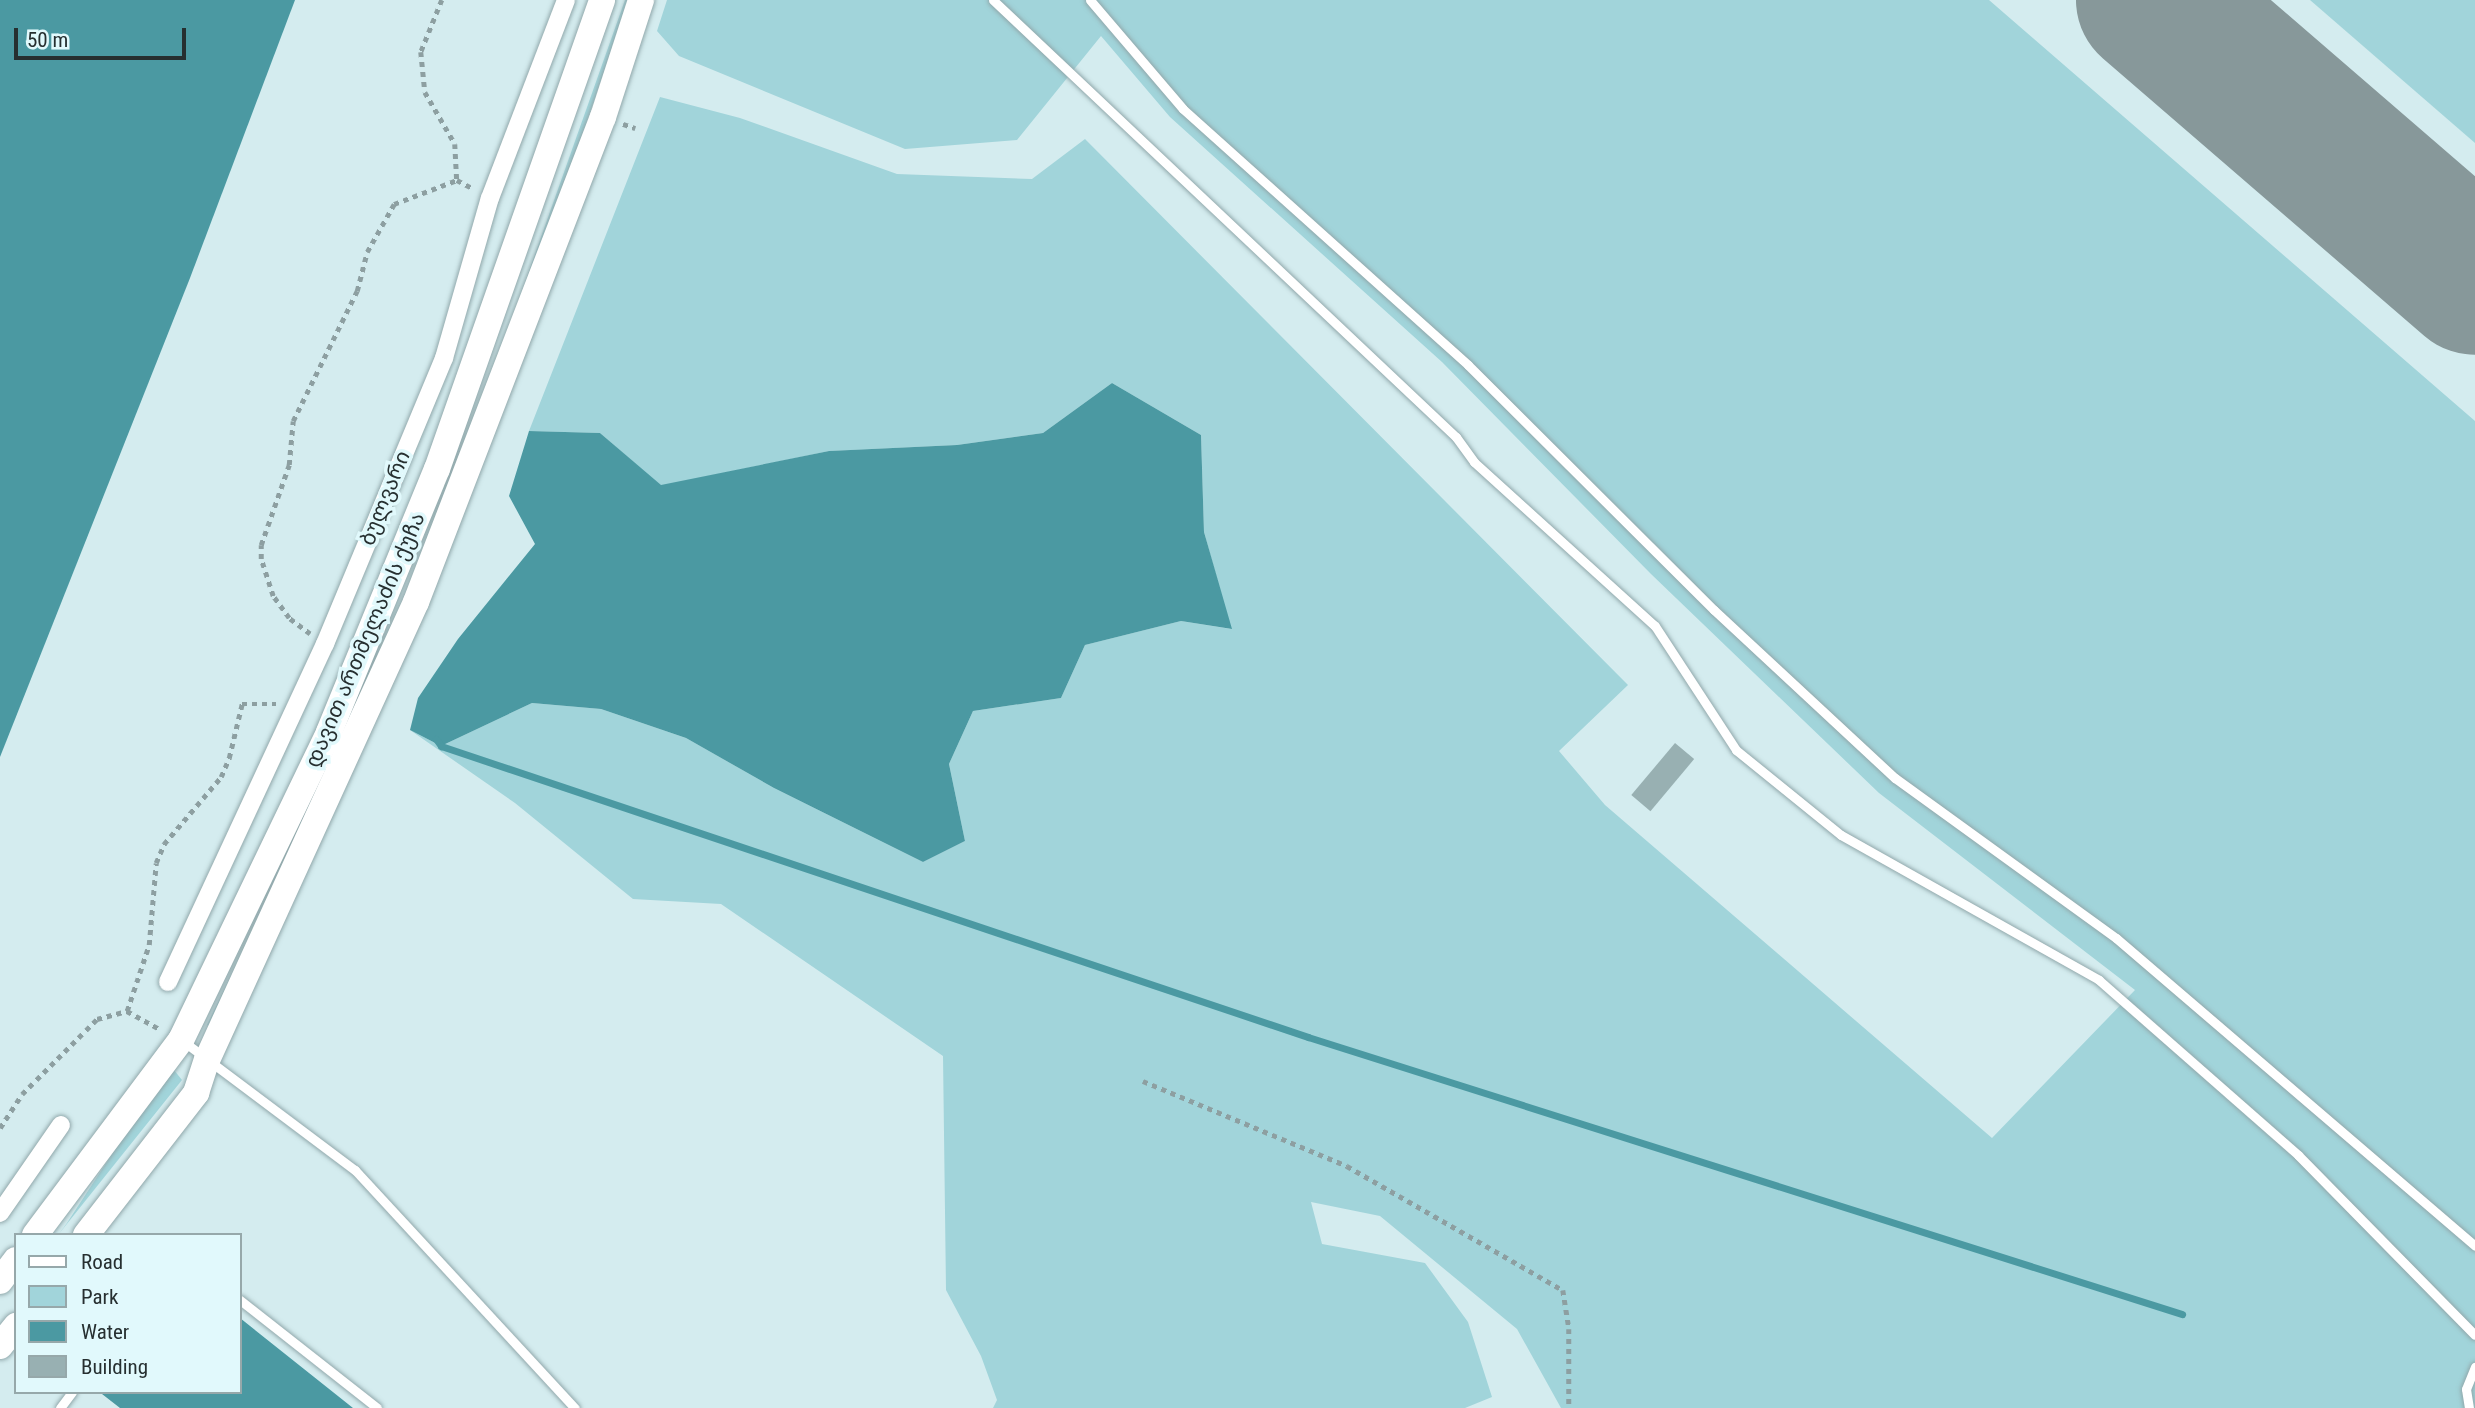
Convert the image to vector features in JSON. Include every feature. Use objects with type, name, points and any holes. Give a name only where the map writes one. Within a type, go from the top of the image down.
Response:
[{"type":"street","name":"ბულვარი","points":[[168,982],[325,644],[444,358],[490,198],[566,0]]},
{"type":"street","name":"დავით ართმელაძის ქუჩა","points":[[36,1233],[181,1040],[329,732],[432,482],[602,0]]},
{"type":"street","name":"დავით ართმელაძის ქუჩა","points":[[88,1233],[196,1093],[207,1060],[416,602],[603,117],[641,0]]},
{"type":"street","points":[[0,1213],[61,1125]]},
{"type":"street","points":[[0,1281],[14,1263]]},
{"type":"street","points":[[0,1346],[14,1328]]},
{"type":"lane","points":[[993,0],[1456,437],[1474,462],[1654,626],[1736,750],[1841,835],[2099,981],[2298,1154],[2475,1335]]},
{"type":"lane","points":[[1090,0],[1183,109],[1468,365],[1714,610],[1895,778],[2116,938],[2475,1246]]},
{"type":"lane","points":[[181,1040],[355,1170],[575,1408]]},
{"type":"lane","points":[[242,1302],[377,1408]]},
{"type":"lane","points":[[2469,1408],[2466,1389],[2475,1367]]},
{"type":"path","points":[[442,0],[422,52],[422,66],[425,92],[455,144],[457,180]]},
{"type":"path","points":[[325,644],[289,618],[274,596],[261,559],[261,545],[289,465],[293,421],[357,290],[368,252],[394,204],[457,180],[490,198]]},
{"type":"path","points":[[127,1011],[149,945],[156,863],[164,844],[221,777],[229,758],[242,704],[296,703]]},
{"type":"path","points":[[0,1128],[22,1094],[97,1019],[127,1011],[181,1040]]},
{"type":"path","points":[[1143,1081],[1347,1166],[1563,1290],[1569,1329],[1569,1408]]},
{"type":"green space","points":[[625,0],[629,0],[490,401],[437,541],[396,642],[211,1027],[207,1025],[374,682],[432,545]]},
{"type":"green space","points":[[667,0],[1989,0],[2475,421],[2475,1408],[1561,1408],[1517,1329],[1380,1216],[1311,1202],[1322,1244],[1425,1263],[1468,1322],[1492,1397],[1465,1408],[993,1408],[997,1400],[981,1356],[946,1290],[943,1056],[721,904],[633,899],[515,803],[410,730],[441,746],[532,703],[601,709],[686,738],[774,788],[923,862],[965,841],[949,764],[973,711],[1061,698],[1085,645],[1181,621],[1231,629],[1204,532],[1201,435],[1112,383],[1043,433],[957,445],[829,451],[661,486],[600,433],[529,431],[660,97],[740,118],[897,174],[1032,179],[1085,139],[1628,685],[1559,751],[1605,805],[1992,1138],[2135,990],[1879,793],[1651,574],[1442,362],[1170,117],[1101,36],[1017,140],[905,149],[679,56],[657,31]]},
{"type":"green space","points":[[2310,0],[2475,0],[2475,143]]},
{"type":"green space","points":[[170,1065],[182,1080],[60,1233]]},
{"type":"water","points":[[0,0],[295,0],[190,278],[0,757]]},
{"type":"water","points":[[1112,383],[1201,435],[1204,532],[1232,629],[1181,621],[1085,645],[1061,698],[973,711],[949,764],[965,841],[923,862],[774,788],[686,738],[601,709],[532,703],[441,746],[410,730],[418,698],[458,639],[535,544],[509,496],[529,431],[600,433],[661,485],[829,451],[957,445],[1043,433]]},
{"type":"water","points":[[242,1320],[353,1408],[120,1408],[102,1394],[242,1394]]},
{"type":"building","points":[[1675,743],[1694,759],[1650,811],[1631,795]]},
{"type":"waterway","points":[[436,739],[441,746],[1308,1037],[2182,1314]]},
{"type":"runway","points":[[2153,0],[2475,278]]}]
